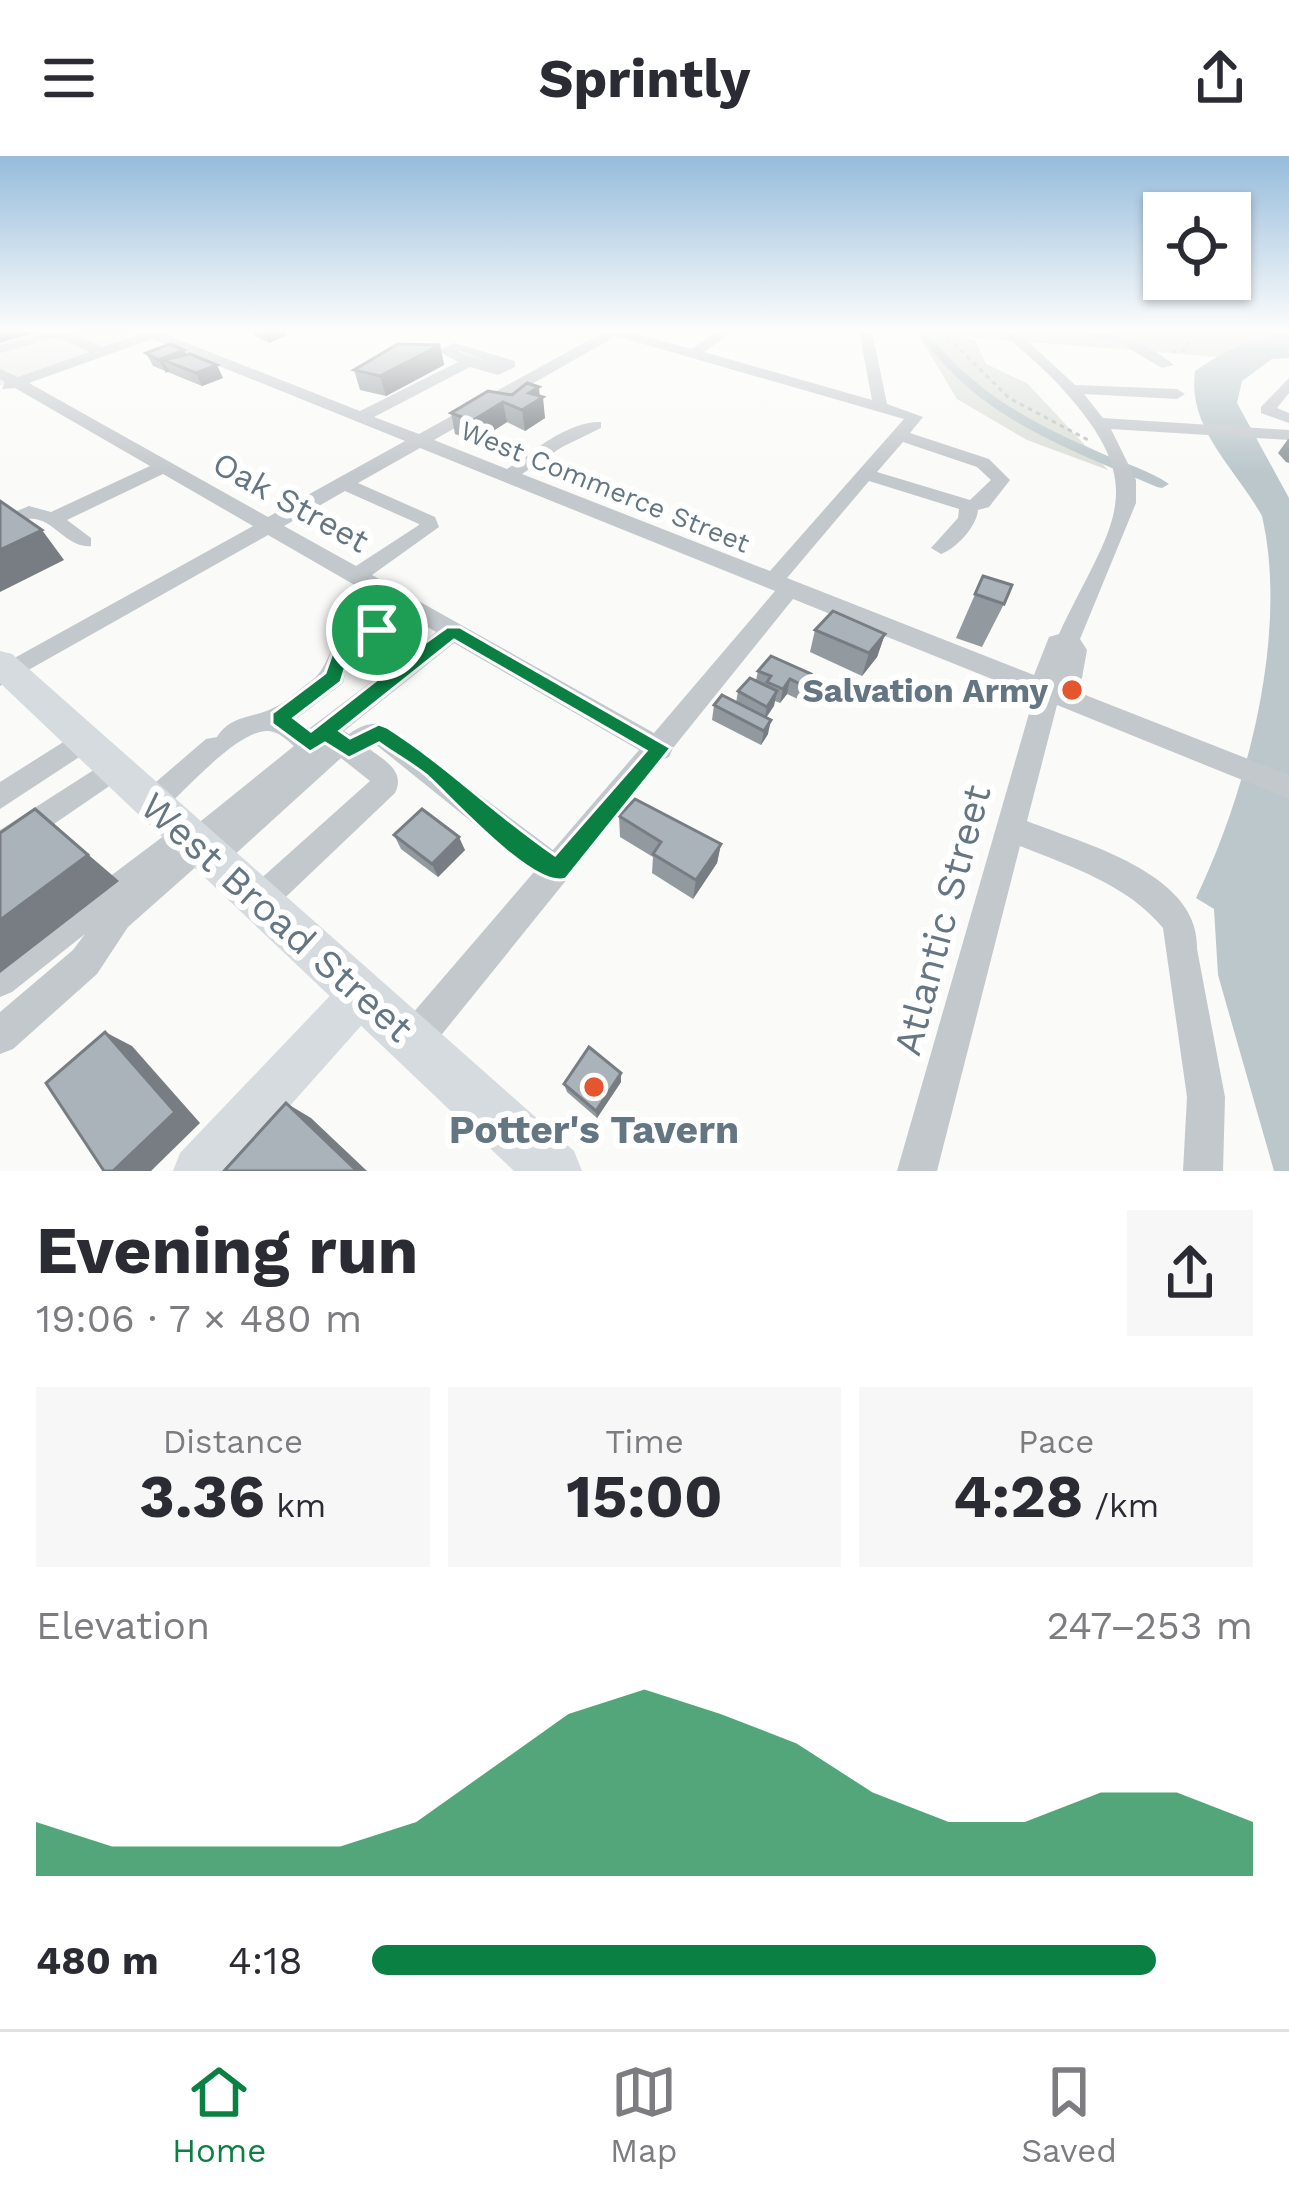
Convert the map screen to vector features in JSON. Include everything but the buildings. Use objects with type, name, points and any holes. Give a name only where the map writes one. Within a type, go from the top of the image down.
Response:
[{"type":"highway","name":"West Broad Street","points":[[3,670],[554,1171]]},
{"type":"main road","points":[[198,1171],[362,994]]},
{"type":"street","name":"West Commerce Street","points":[[264,378],[1289,787]]},
{"type":"street","points":[[359,418],[438,378]]},
{"type":"street","points":[[3,670],[529,378]]},
{"type":"street","points":[[413,1041],[661,748],[780,585],[915,422],[913,415],[788,378]]},
{"type":"street","points":[[875,378],[880,404]]},
{"type":"street","points":[[1059,378],[1098,423],[1116,457]]},
{"type":"street","name":"Oak Street","points":[[4,382],[661,748]]},
{"type":"street","points":[[1289,383],[1267,410],[1289,418]]},
{"type":"street","points":[[1070,389],[1177,394]]},
{"type":"street","points":[[1098,423],[1289,435]]},
{"type":"street","points":[[507,477],[556,442],[595,425]]},
{"type":"street","points":[[868,475],[969,506],[991,494],[1001,481],[997,474],[956,452],[902,436]]},
{"type":"street","name":"Atlantic Street","points":[[916,1171],[1048,690],[1070,678],[1075,650],[1068,640],[1127,506],[1116,457]]},
{"type":"street","points":[[53,519],[162,467]]},
{"type":"street","points":[[342,483],[428,521],[429,526],[355,576]]},
{"type":"street","points":[[941,548],[968,519],[969,506]]},
{"type":"street","points":[[0,525],[29,512],[53,519],[84,542]]},
{"type":"street","points":[[280,718],[334,676],[338,654],[368,630],[377,630],[420,656]]},
{"type":"street","points":[[0,980],[198,845],[331,742],[420,656],[453,632]]},
{"type":"street","points":[[152,803],[222,742],[259,718],[280,718],[383,774],[385,785],[259,901]]},
{"type":"street","points":[[331,742],[379,733],[432,767],[494,826],[557,871]]},
{"type":"street","points":[[0,796],[84,740]]},
{"type":"street","points":[[0,847],[114,768]]},
{"type":"street","points":[[1010,828],[1147,893],[1169,908],[1182,927],[1180,949],[1206,1097],[1203,1171]]},
{"type":"street","points":[[0,1036],[86,962],[118,916],[198,845]]},
{"type":"path","points":[[989,378],[1009,398],[1116,457]]},
{"type":"shaded area","points":[[945,378],[1016,378],[1028,384],[1108,470],[1027,440],[957,399]]},
{"type":"shaded area","points":[[1195,378],[1246,378],[1237,403],[1289,498],[1289,1171],[1274,1171],[1218,975],[1214,909],[1196,898],[1232,810],[1246,761],[1266,661],[1270,610],[1262,516],[1206,430]]},
{"type":"waterway","points":[[962,378],[1029,424],[1162,484]]},
{"type":"place","name":"Salvation Army","points":[[1072,690]]},
{"type":"place","name":"Potter's Tavern","points":[[594,1087]]},
{"type":"route","points":[[377,630],[368,630],[342,650],[334,676],[280,718],[310,743],[325,731],[420,656],[453,632],[661,748],[557,871],[494,826],[432,767],[379,733],[367,735],[349,749],[325,731],[420,656],[377,630]]}]
